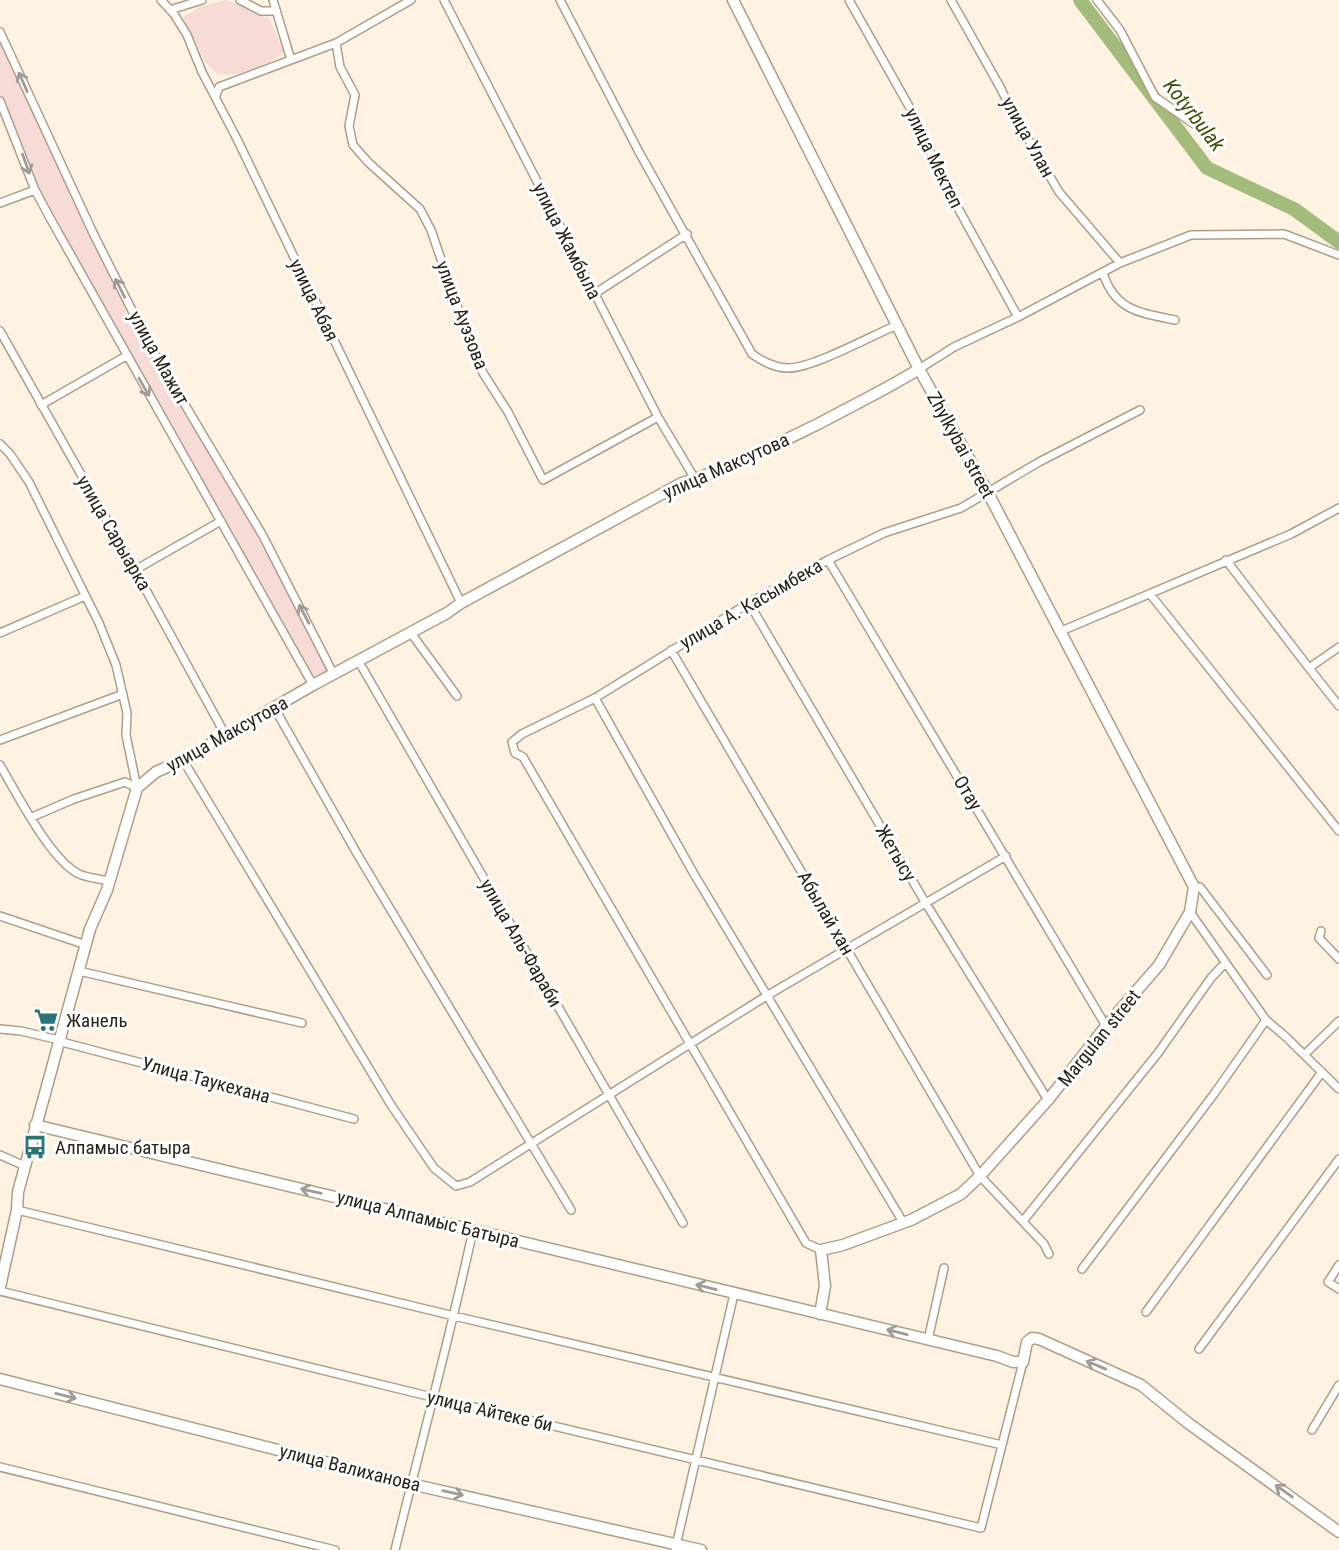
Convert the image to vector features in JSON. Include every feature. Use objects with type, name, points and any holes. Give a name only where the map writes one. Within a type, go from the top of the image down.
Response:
[{"type":"street","name":"улица Абая","points":[[161,0],[187,35],[202,72],[461,603]]},
{"type":"street","points":[[170,10],[202,0]]},
{"type":"street","points":[[240,0],[261,11],[276,11]]},
{"type":"street","points":[[273,0],[290,60]]},
{"type":"street","points":[[216,96],[219,87],[336,43],[411,0]]},
{"type":"street","name":"улица Жамбыла","points":[[444,0],[594,295],[658,417],[695,479]]},
{"type":"street","points":[[560,0],[639,152],[752,354],[765,362],[787,368],[808,365],[897,325]]},
{"type":"street","name":"Zhylkybai street","points":[[733,0],[919,369],[987,491],[1194,887]]},
{"type":"street","name":"улица Мектеп","points":[[849,0],[911,108],[947,188],[1018,317]]},
{"type":"street","name":"улица Улан","points":[[951,0],[1059,192],[1120,263]]},
{"type":"street","points":[[1097,0],[1120,30],[1155,97],[1197,126],[1206,136]]},
{"type":"street","name":"улица Мажит","points":[[0,32],[94,235],[150,346],[263,536],[334,675]]},
{"type":"street","name":"улица Ауэзова","points":[[336,43],[340,67],[355,95],[349,126],[353,145],[420,209],[431,230],[483,373],[508,412],[543,480],[658,417]]},
{"type":"street","points":[[0,101],[35,190],[313,685]]},
{"type":"street","points":[[0,203],[35,190]]},
{"type":"street","points":[[594,295],[687,234]]},
{"type":"street","name":"улица Максутова","points":[[137,788],[156,772],[183,760],[313,685],[411,634],[461,603],[682,483],[774,446],[894,385],[954,347],[1018,317],[1120,263],[1191,234],[1284,234],[1339,255]]},
{"type":"street","points":[[1102,273],[1118,299],[1135,312],[1175,320]]},
{"type":"street","name":"улица Сарыарка","points":[[0,331],[226,736]]},
{"type":"street","points":[[41,405],[126,355]]},
{"type":"street","name":"улица А. Касымбека","points":[[689,1043],[523,757],[515,754],[512,742],[522,734],[595,698],[749,603],[828,560],[884,533],[961,508],[1072,444],[1140,410]]},
{"type":"street","points":[[0,444],[29,482],[116,665],[127,713],[127,735],[137,788],[110,881],[86,945],[35,1125],[3,1260],[0,1289]]},
{"type":"street","points":[[1059,632],[1291,534],[1339,509]]},
{"type":"street","points":[[135,570],[221,521]]},
{"type":"street","name":"Отау","points":[[828,560],[1106,1026]]},
{"type":"street","points":[[1226,561],[1339,706]]},
{"type":"street","points":[[1150,594],[1339,831]]},
{"type":"street","points":[[0,633],[85,596]]},
{"type":"street","name":"Жетысу","points":[[749,603],[925,902],[1048,1100]]},
{"type":"street","points":[[411,634],[457,696]]},
{"type":"street","points":[[1309,668],[1339,647]]},
{"type":"street","name":"Абылай хан","points":[[671,650],[981,1176],[1044,1244],[1049,1254]]},
{"type":"street","name":"улица Аль-Фараби","points":[[359,662],[683,1223]]},
{"type":"street","points":[[0,740],[123,694]]},
{"type":"street","points":[[595,698],[694,874],[903,1222]]},
{"type":"street","points":[[275,709],[359,857],[571,1210]]},
{"type":"street","points":[[183,760],[391,1105],[433,1168],[456,1186],[470,1182],[689,1043],[1006,856]]},
{"type":"street","points":[[0,765],[65,863],[79,874],[110,881]]},
{"type":"street","points":[[32,817],[125,782],[137,788]]},
{"type":"street","points":[[1194,887],[1200,887],[1267,975]]},
{"type":"street","name":"Margulan street","points":[[821,1250],[843,1245],[911,1220],[961,1194],[981,1176],[1160,965],[1190,912],[1194,887]]},
{"type":"street","points":[[1190,912],[1266,1020],[1339,1089]]},
{"type":"street","points":[[0,916],[86,945]]},
{"type":"street","points":[[1321,931],[1319,938],[1339,959]]},
{"type":"street","points":[[1023,1221],[1158,1053],[1211,978],[1225,963]]},
{"type":"street","points":[[79,971],[302,1023]]},
{"type":"street","points":[[1082,1269],[1214,1094],[1266,1020]]},
{"type":"street","points":[[1304,1055],[1339,1021]]},
{"type":"street","name":"Улица Таукехана","points":[[0,1030],[21,1031],[354,1119]]},
{"type":"street","points":[[689,1043],[806,1243],[821,1250],[825,1286],[820,1314]]},
{"type":"street","points":[[1146,1312],[1322,1072]]},
{"type":"street","name":"улица Алпамыс Батыра","points":[[35,1125],[1013,1362],[1023,1362]]},
{"type":"street","points":[[0,1155],[24,1166]]},
{"type":"street","points":[[1199,1349],[1339,1158]]},
{"type":"street","points":[[17,1210],[1002,1445],[1027,1342],[1031,1338],[1039,1339],[1142,1385],[1188,1423],[1339,1532]]},
{"type":"street","points":[[396,1550],[473,1230]]},
{"type":"street","points":[[1339,1265],[1328,1282],[1339,1289]]},
{"type":"street","points":[[928,1340],[943,1268]]},
{"type":"street","name":"улица Айтеке би","points":[[0,1289],[432,1398],[981,1528],[1002,1445]]},
{"type":"street","points":[[675,1547],[734,1294]]},
{"type":"street","name":"улица Валиханова","points":[[0,1379],[411,1484],[675,1547],[701,1550]]},
{"type":"street","points":[[1312,1430],[1339,1385]]},
{"type":"street","points":[[0,1467],[335,1550]]},
{"type":"shaded area","points":[[226,0],[269,18],[284,52],[253,70],[217,74],[205,62],[183,17],[199,7]]},
{"type":"shaded area","points":[[0,36],[150,345],[311,627],[330,680],[315,688],[38,190],[0,99]]},
{"type":"waterway","name":"Kotyrbulak","points":[[1080,0],[1207,168],[1294,209],[1339,242]]},
{"type":"place","name":"Жанель","points":[[46,1020]]},
{"type":"place","name":"Алпамыс батыра","points":[[35,1147]]}]
